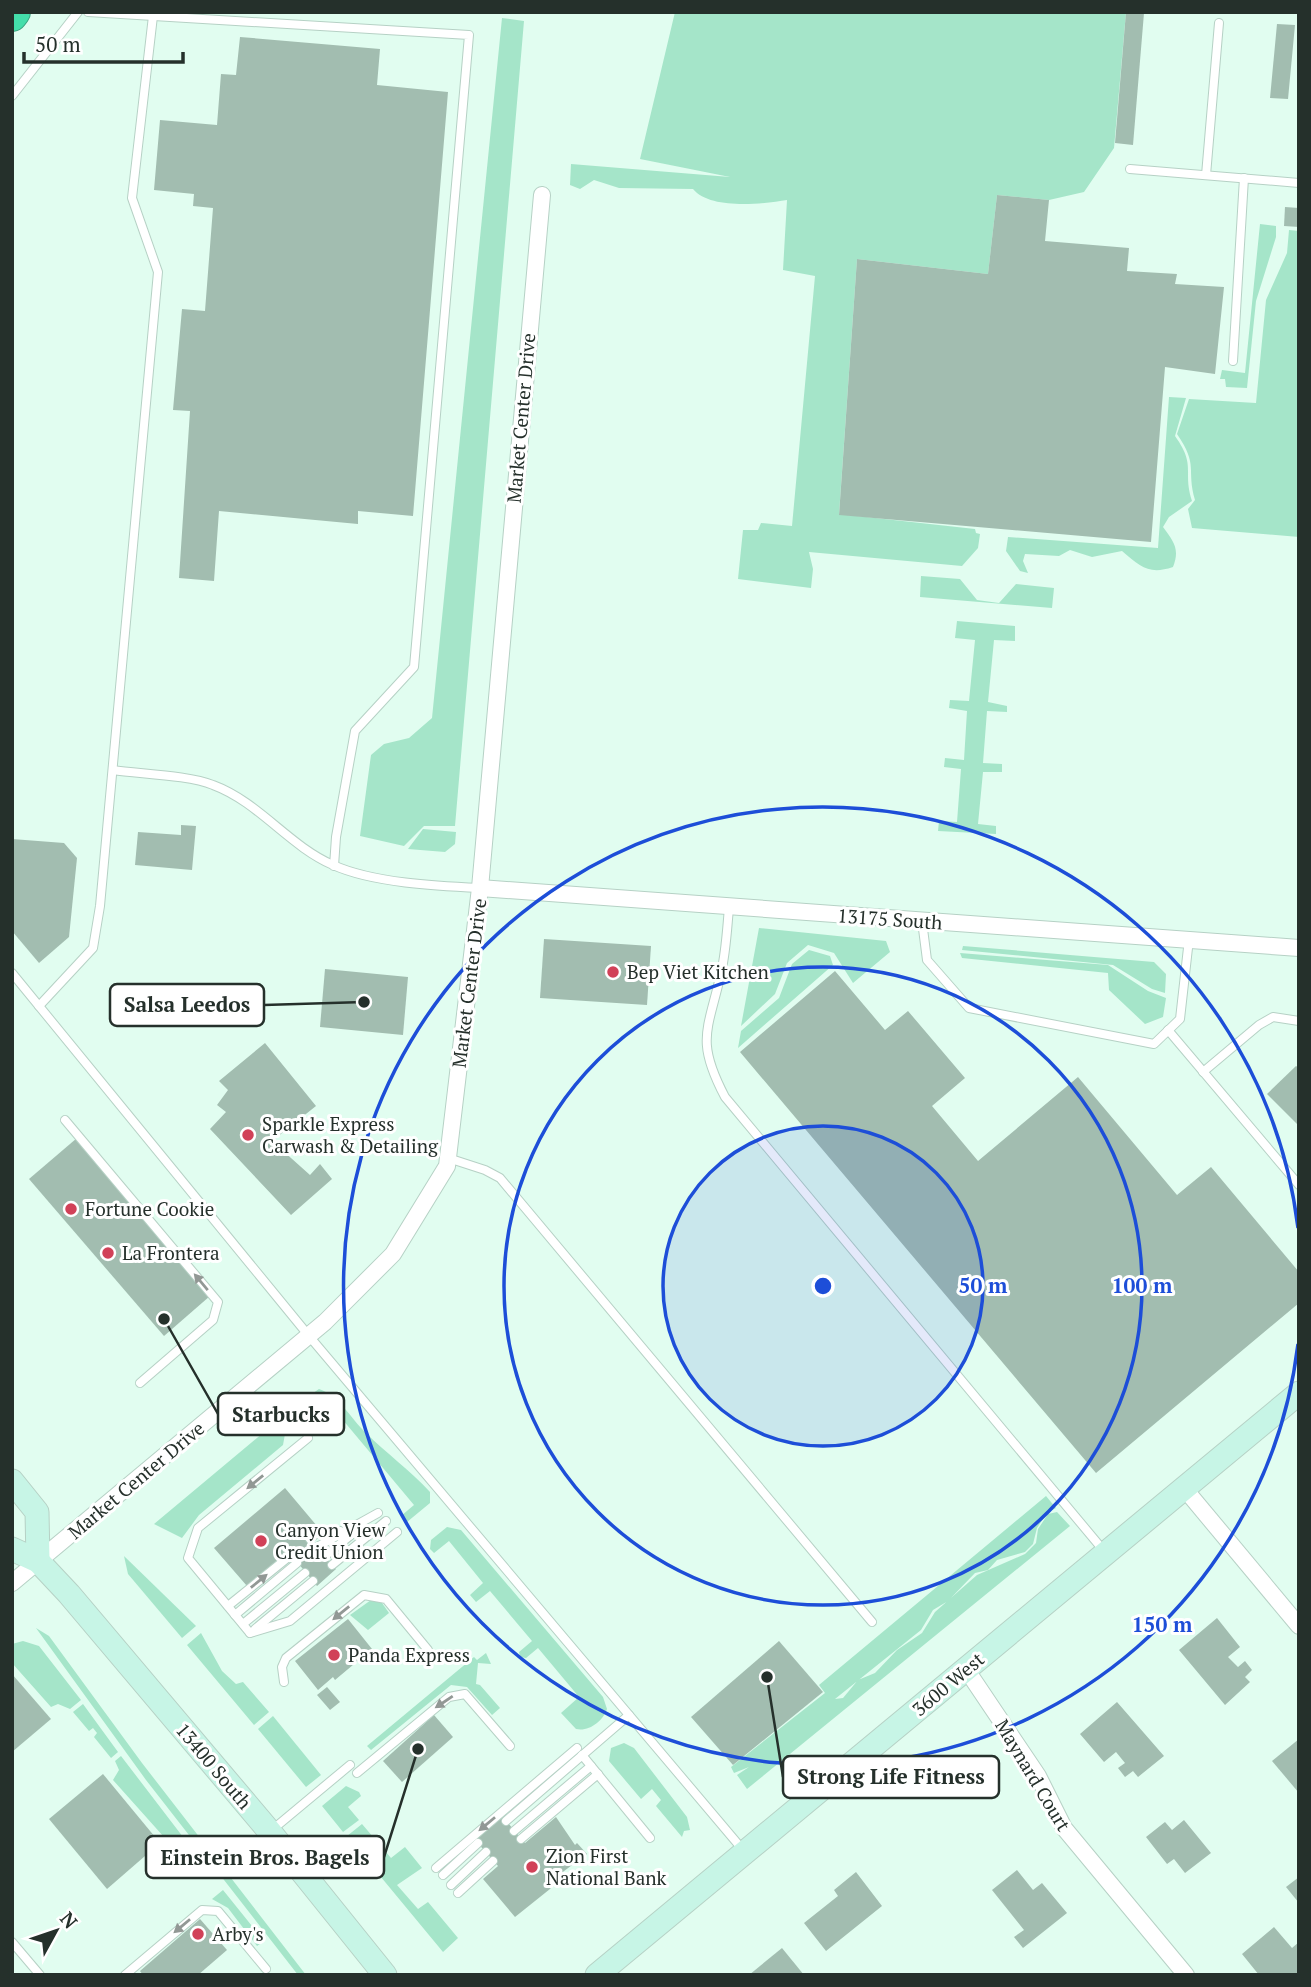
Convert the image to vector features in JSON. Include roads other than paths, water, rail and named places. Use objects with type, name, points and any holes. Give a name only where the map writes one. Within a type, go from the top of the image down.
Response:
[{"type":"main road","name":"3600 West","points":[[597,1975],[1299,1394]]},
{"type":"main road","points":[[12,1482],[37,1512],[38,1561]]},
{"type":"main road","name":"13400 South","points":[[12,1549],[38,1561],[270,1832],[385,1975]]},
{"type":"street","name":"Market Center Drive","points":[[12,1583],[309,1336],[393,1254],[447,1166],[480,888],[542,195]]},
{"type":"street","name":"13175 South","points":[[480,888],[1299,948]]},
{"type":"street","points":[[1184,1488],[1299,1626]]},
{"type":"street","name":"Maynard Court","points":[[966,1669],[1038,1776],[1063,1828],[1186,1975]]},
{"type":"lane","points":[[12,96],[78,12]]},
{"type":"lane","points":[[88,12],[469,35],[414,667],[355,731],[336,837],[334,866]]},
{"type":"lane","points":[[40,1006],[93,948],[100,905],[158,272],[132,198],[153,16]]},
{"type":"lane","points":[[1206,175],[1219,23]]},
{"type":"lane","points":[[1130,169],[1299,183]]},
{"type":"lane","points":[[1233,361],[1244,178]]},
{"type":"lane","points":[[113,770],[213,785],[266,817],[306,849],[334,866],[410,884],[480,888]]},
{"type":"lane","points":[[729,908],[722,971],[705,1039],[710,1069],[725,1097],[1106,1553]]},
{"type":"lane","points":[[922,921],[927,960],[969,1008],[1154,1044],[1180,1019],[1189,939]]},
{"type":"lane","points":[[12,973],[309,1336],[745,1852]]},
{"type":"lane","points":[[1203,1072],[1273,1017],[1299,1020]]},
{"type":"lane","points":[[1168,1030],[1299,1185]]},
{"type":"lane","points":[[65,1120],[218,1302],[213,1320],[140,1383]]},
{"type":"lane","points":[[448,1158],[500,1178],[872,1622]]},
{"type":"lane","points":[[250,1633],[188,1558],[198,1528],[308,1438]]},
{"type":"lane","points":[[317,1547],[378,1513],[325,1556]]},
{"type":"lane","points":[[332,1565],[386,1521]]},
{"type":"lane","points":[[310,1539],[315,1534],[344,1531]]},
{"type":"lane","points":[[250,1633],[289,1621],[397,1532]]},
{"type":"lane","points":[[228,1606],[291,1555]]},
{"type":"lane","points":[[235,1615],[297,1563]]},
{"type":"lane","points":[[243,1625],[305,1573]]},
{"type":"lane","points":[[250,1633],[313,1581]]},
{"type":"lane","points":[[284,1682],[282,1667],[286,1658],[364,1595],[386,1599],[428,1650]]},
{"type":"lane","points":[[358,1773],[449,1696],[465,1694],[510,1746]]},
{"type":"lane","points":[[478,1843],[440,1871],[579,1751],[629,1715]]},
{"type":"lane","points":[[579,1751],[650,1838]]},
{"type":"lane","points":[[506,1821],[579,1751]]},
{"type":"lane","points":[[270,1832],[350,1765]]},
{"type":"lane","points":[[514,1831],[591,1766]]},
{"type":"lane","points":[[521,1839],[598,1774]]},
{"type":"lane","points":[[451,1885],[486,1853]]},
{"type":"lane","points":[[458,1893],[494,1861]]},
{"type":"lane","points":[[125,1975],[202,1910],[218,1910],[266,1969]]},
{"type":"lane","points":[[12,1942],[40,1975]]},
{"type":"place","name":"Bep Viet Kitchen","points":[[613,972]]},
{"type":"place","name":"Salsa Leedos","points":[[364,1002]]},
{"type":"place","name":"Sparkle Express Carwash & Detailing","points":[[248,1135]]},
{"type":"place","name":"Fortune Cookie","points":[[71,1209]]},
{"type":"place","name":"La Frontera","points":[[108,1253]]},
{"type":"place","name":"Starbucks","points":[[164,1319]]},
{"type":"place","name":"Canyon View Credit Union","points":[[261,1541]]},
{"type":"place","name":"Panda Express","points":[[334,1655]]},
{"type":"place","name":"Strong Life Fitness","points":[[767,1677]]},
{"type":"place","name":"Einstein Bros. Bagels","points":[[418,1749]]},
{"type":"place","name":"Zion First National Bank","points":[[532,1867]]},
{"type":"place","name":"Arby's","points":[[198,1934]]}]
